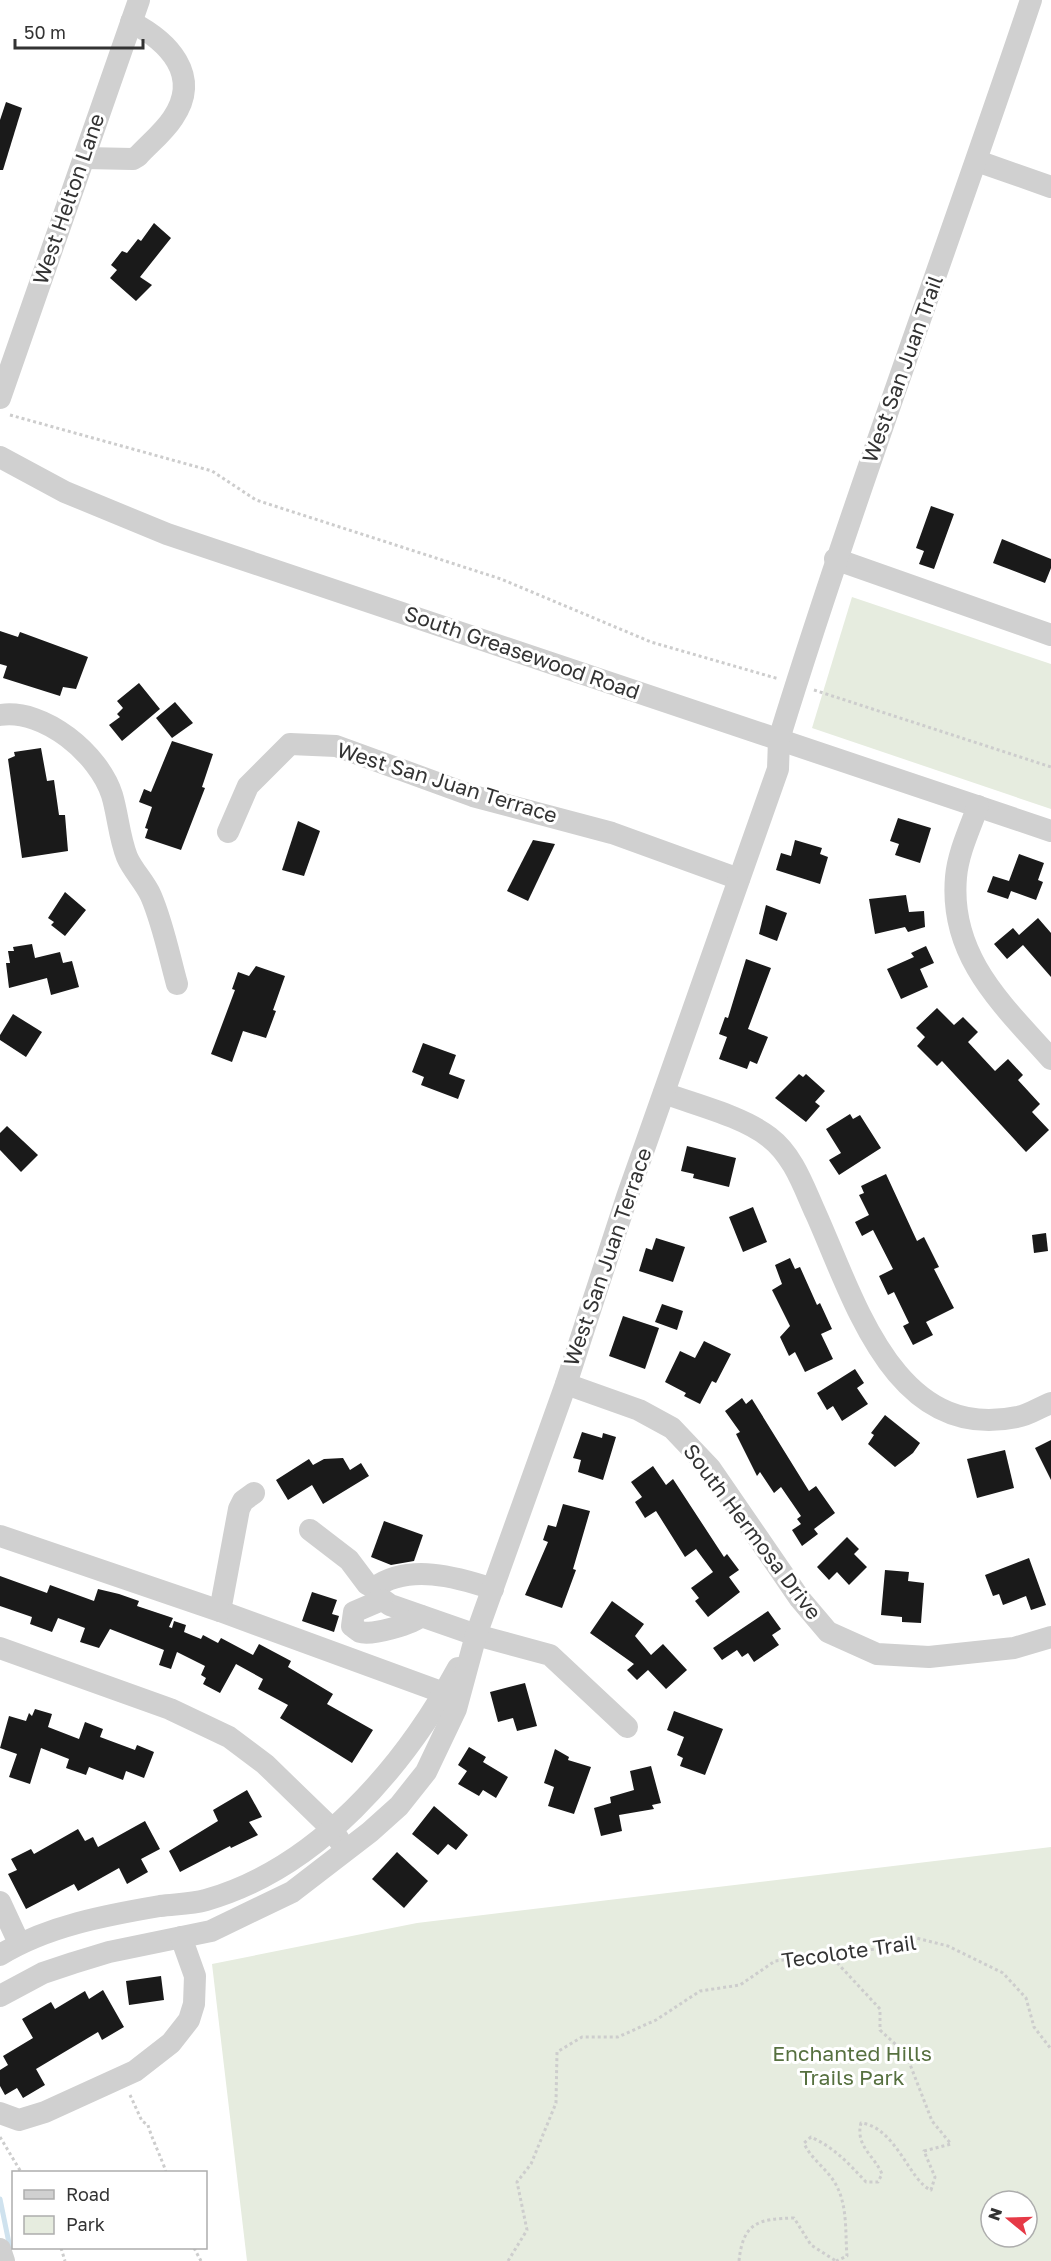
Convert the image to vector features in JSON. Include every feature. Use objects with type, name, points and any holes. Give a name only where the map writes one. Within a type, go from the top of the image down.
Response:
[{"type":"street","name":"West Helton Lane","points":[[0,398],[139,0]]},
{"type":"street","name":"West San Juan Trail","points":[[778,739],[835,559],[977,161],[1031,0]]},
{"type":"street","points":[[84,158],[133,159],[173,118],[181,100],[185,85],[183,74],[172,53],[161,39],[131,22]]},
{"type":"street","points":[[977,161],[1051,188]]},
{"type":"street","name":"South Greasewood Road","points":[[0,457],[65,492],[167,534],[1051,831]]},
{"type":"street","points":[[835,559],[1051,635]]},
{"type":"street","points":[[0,715],[23,717],[50,726],[74,741],[98,766],[112,793],[128,860],[150,894],[177,984]]},
{"type":"street","name":"West San Juan Terrace","points":[[0,1996],[43,1972],[73,1962],[109,1952],[211,1931],[281,1897],[346,1852],[399,1806],[426,1772],[456,1708],[476,1635],[566,1384],[664,1093],[778,769],[778,739]]},
{"type":"street","name":"West San Juan Terrace","points":[[228,832],[248,786],[290,744],[336,746],[473,796],[612,833],[739,879]]},
{"type":"street","points":[[978,806],[964,845],[956,877],[959,918],[968,956],[984,982],[1051,1059]]},
{"type":"street","points":[[664,1093],[731,1118],[770,1137],[795,1167],[871,1337],[902,1382],[934,1407],[974,1420],[1018,1417],[1051,1403]]},
{"type":"street","name":"South Hermosa Drive","points":[[566,1384],[639,1410],[672,1428],[710,1468],[800,1599],[828,1632],[877,1654],[929,1656],[1014,1648],[1051,1637]]},
{"type":"street","points":[[220,1611],[239,1509],[243,1501],[254,1493]]},
{"type":"street","points":[[310,1530],[349,1560],[367,1584],[378,1594],[421,1616],[476,1635],[550,1655],[627,1727]]},
{"type":"street","points":[[0,1536],[220,1611],[444,1693]]},
{"type":"street","points":[[421,1616],[415,1622],[369,1633],[360,1632],[352,1626],[354,1612],[378,1594],[386,1579],[438,1574],[493,1589]]},
{"type":"street","name":"West San Juan Terrace","points":[[9,1949],[73,1925],[159,1906],[205,1900],[267,1876],[332,1829],[377,1784],[444,1693],[476,1635]]},
{"type":"street","points":[[2,1655],[170,1709],[229,1737],[266,1764],[332,1829],[346,1852]]},
{"type":"street","points":[[0,1902],[9,1949]]},
{"type":"street","points":[[0,2114],[19,2120],[45,2112],[135,2071],[171,2043],[194,2012],[195,1976],[181,1937]]},
{"type":"street","points":[[0,2249],[3,2261]]},
{"type":"path","points":[[0,411],[212,471],[256,500],[501,579],[651,642],[796,684],[1051,767]]},
{"type":"path","name":"Tecolote Trail","points":[[508,2261],[527,2229],[517,2182],[531,2164],[556,2103],[557,2052],[582,2037],[618,2037],[656,2020],[699,1991],[740,1985],[775,1961],[875,1949],[916,1938],[948,1946],[1003,1973],[1026,1998],[1034,2026],[1051,2049]]},
{"type":"path","points":[[739,2261],[742,2244],[754,2224],[765,2219],[794,2218],[811,2245],[836,2261],[847,2256],[844,2204],[835,2183],[807,2150],[804,2143],[811,2137],[828,2144],[844,2157],[866,2182],[878,2182],[882,2175],[878,2165],[864,2149],[858,2135],[861,2123],[870,2124],[899,2150],[922,2187],[931,2190],[934,2177],[924,2151],[951,2144],[932,2121],[906,2054],[880,2030],[880,2009],[829,1954]]},
{"type":"path","points":[[135,2071],[130,2096],[142,2121],[148,2125],[150,2134],[156,2140],[166,2171]]},
{"type":"path","points":[[0,2137],[20,2171]]},
{"type":"green space","points":[[852,597],[1051,664],[1051,809],[812,728]]},
{"type":"green space","name":"Enchanted Hills Trails Park","points":[[1051,1847],[1051,2261],[247,2261],[212,1964],[417,1923]]},
{"type":"building","points":[[6,102],[22,108],[3,170],[0,170],[0,120]]},
{"type":"building","points":[[154,223],[171,238],[140,277],[152,285],[136,301],[110,278],[117,270],[111,265],[122,251],[127,253],[138,239],[141,241]]},
{"type":"building","points":[[931,506],[954,514],[934,569],[919,564],[924,551],[916,548]]},
{"type":"building","points":[[1002,539],[1051,559],[1051,568],[1045,583],[993,563]]},
{"type":"building","points":[[0,631],[18,637],[20,632],[88,657],[76,689],[63,687],[60,696],[3,678],[7,666],[0,664]]},
{"type":"building","points":[[139,683],[160,709],[122,741],[109,725],[120,717],[117,714],[123,708],[117,701]]},
{"type":"building","points":[[175,702],[193,723],[172,738],[156,718]]},
{"type":"building","points":[[172,741],[213,754],[202,787],[205,788],[181,850],[145,838],[148,829],[145,828],[152,807],[139,802],[144,789],[151,792]]},
{"type":"building","points":[[41,748],[47,781],[54,780],[59,815],[65,815],[68,851],[22,858],[8,759],[15,756],[14,752]]},
{"type":"building","points":[[898,818],[931,828],[920,863],[895,855],[899,844],[890,841]]},
{"type":"building","points":[[298,821],[320,831],[304,876],[282,870]]},
{"type":"building","points":[[533,840],[555,844],[528,901],[507,891]]},
{"type":"building","points":[[795,840],[822,848],[820,854],[828,857],[820,884],[776,870],[781,853],[791,856]]},
{"type":"building","points":[[1019,854],[1044,863],[1038,880],[1043,882],[1036,900],[1011,891],[1008,899],[987,892],[993,876],[1009,881]]},
{"type":"building","points":[[65,892],[86,910],[65,936],[51,925],[54,922],[48,918]]},
{"type":"building","points":[[906,895],[909,912],[924,911],[925,927],[908,932],[905,927],[875,934],[869,899]]},
{"type":"building","points":[[766,905],[787,913],[777,941],[759,934]]},
{"type":"building","points":[[1038,918],[1051,933],[1051,977],[1023,945],[1007,959],[994,944],[1013,928],[1019,935]]},
{"type":"building","points":[[32,944],[35,958],[60,952],[63,963],[72,961],[79,987],[51,995],[47,978],[9,988],[6,963],[10,963],[8,951],[14,951],[13,947]]},
{"type":"building","points":[[926,946],[934,963],[920,969],[928,987],[901,999],[887,969],[914,957],[911,953]]},
{"type":"building","points":[[746,959],[771,968],[748,1029],[768,1037],[757,1064],[750,1061],[747,1069],[719,1059],[727,1037],[719,1034],[725,1017],[728,1018]]},
{"type":"building","points":[[256,966],[285,976],[266,1038],[243,1031],[232,1062],[211,1054],[235,990],[232,989],[238,972],[249,976]]},
{"type":"building","points":[[937,1008],[954,1025],[963,1017],[978,1032],[968,1042],[995,1071],[1008,1059],[1023,1075],[1018,1080],[1040,1104],[1032,1112],[1049,1130],[1026,1152],[942,1061],[937,1066],[917,1046],[925,1037],[916,1028]]},
{"type":"building","points":[[13,1014],[42,1032],[26,1057],[0,1040],[0,1035]]},
{"type":"building","points":[[423,1043],[456,1055],[449,1074],[465,1080],[458,1099],[421,1085],[424,1077],[412,1072]]},
{"type":"building","points":[[799,1074],[803,1077],[806,1074],[825,1091],[815,1102],[820,1106],[806,1122],[775,1098]]},
{"type":"building","points":[[850,1114],[853,1119],[860,1115],[881,1148],[839,1175],[829,1160],[841,1153],[826,1129]]},
{"type":"building","points":[[7,1126],[38,1155],[21,1172],[0,1150],[0,1133]]},
{"type":"building","points":[[687,1146],[736,1158],[729,1187],[693,1178],[694,1174],[681,1171]]},
{"type":"building","points":[[886,1174],[917,1241],[924,1237],[939,1267],[934,1269],[954,1308],[926,1322],[933,1335],[913,1345],[903,1326],[909,1323],[894,1292],[888,1295],[879,1276],[893,1269],[873,1230],[862,1236],[855,1222],[869,1215],[859,1195],[864,1193],[861,1186]]},
{"type":"building","points":[[753,1207],[767,1242],[743,1252],[729,1217]]},
{"type":"building","points":[[1046,1233],[1048,1251],[1034,1253],[1032,1235]]},
{"type":"building","points":[[656,1238],[685,1247],[673,1282],[639,1271],[646,1248],[652,1250]]},
{"type":"building","points":[[790,1258],[795,1269],[800,1267],[817,1305],[820,1303],[832,1329],[821,1334],[833,1359],[805,1372],[795,1352],[789,1356],[780,1337],[790,1326],[772,1290],[782,1284],[775,1265]]},
{"type":"building","points":[[662,1304],[683,1311],[677,1330],[655,1322]]},
{"type":"building","points":[[623,1316],[659,1328],[645,1369],[609,1356]]},
{"type":"building","points":[[704,1341],[731,1354],[716,1383],[712,1381],[700,1404],[684,1396],[686,1393],[665,1382],[680,1351],[695,1358]]},
{"type":"building","points":[[855,1369],[864,1383],[857,1388],[868,1404],[842,1421],[833,1406],[827,1410],[817,1393]]},
{"type":"building","points":[[742,1398],[746,1404],[752,1399],[809,1491],[816,1486],[835,1513],[814,1529],[818,1534],[802,1546],[792,1530],[801,1524],[797,1519],[801,1516],[781,1487],[774,1493],[760,1472],[757,1476],[736,1434],[740,1432],[725,1411]]},
{"type":"building","points":[[885,1415],[920,1443],[913,1453],[895,1467],[868,1444],[874,1435],[871,1433]]},
{"type":"building","points":[[582,1432],[602,1438],[603,1433],[616,1437],[603,1480],[578,1472],[581,1460],[573,1458]]},
{"type":"building","points":[[1051,1440],[1051,1480],[1035,1448]]},
{"type":"building","points":[[1005,1450],[1014,1488],[977,1498],[967,1459]]},
{"type":"building","points":[[343,1458],[350,1470],[361,1463],[369,1476],[323,1504],[312,1485],[288,1500],[276,1480],[309,1459],[313,1465],[324,1459]]},
{"type":"building","points":[[653,1466],[666,1485],[673,1479],[724,1557],[727,1554],[739,1570],[729,1577],[740,1592],[708,1617],[695,1601],[699,1598],[691,1588],[713,1572],[696,1549],[685,1557],[656,1511],[645,1518],[635,1502],[642,1497],[631,1482]]},
{"type":"building","points":[[563,1504],[590,1511],[573,1569],[576,1570],[562,1608],[525,1595],[548,1542],[543,1540],[548,1525],[556,1527]]},
{"type":"building","points":[[384,1521],[423,1535],[414,1561],[391,1565],[371,1557]]},
{"type":"building","points":[[847,1537],[859,1549],[854,1554],[867,1567],[849,1585],[837,1572],[829,1580],[817,1567]]},
{"type":"building","points":[[1029,1558],[1046,1605],[1031,1610],[1026,1596],[1003,1605],[999,1594],[993,1596],[985,1575]]},
{"type":"building","points":[[885,1570],[909,1572],[908,1581],[924,1583],[921,1623],[902,1622],[902,1617],[881,1615]]},
{"type":"building","points":[[0,1576],[47,1593],[50,1585],[94,1601],[98,1589],[119,1594],[139,1601],[137,1606],[173,1618],[169,1627],[172,1628],[174,1621],[186,1625],[184,1632],[201,1639],[203,1635],[218,1643],[221,1638],[253,1655],[259,1644],[291,1661],[288,1667],[333,1694],[327,1704],[373,1730],[352,1763],[280,1718],[288,1705],[258,1689],[263,1679],[236,1664],[220,1693],[203,1684],[206,1678],[201,1675],[205,1666],[177,1652],[171,1669],[159,1665],[164,1650],[110,1629],[99,1648],[80,1642],[85,1628],[58,1618],[52,1632],[30,1624],[32,1617],[0,1606]]},
{"type":"building","points":[[312,1592],[337,1600],[332,1614],[339,1616],[334,1632],[302,1621]]},
{"type":"building","points":[[612,1601],[644,1624],[635,1636],[651,1655],[663,1644],[687,1670],[666,1689],[648,1670],[637,1680],[627,1670],[634,1664],[590,1633]]},
{"type":"building","points":[[768,1611],[781,1629],[772,1635],[779,1645],[754,1662],[748,1653],[742,1657],[737,1650],[722,1660],[713,1648]]},
{"type":"building","points":[[525,1683],[537,1726],[517,1731],[513,1718],[498,1722],[490,1692]]},
{"type":"building","points":[[35,1709],[52,1714],[48,1727],[79,1739],[85,1722],[103,1729],[100,1737],[135,1750],[137,1745],[154,1752],[144,1778],[126,1771],[123,1780],[89,1767],[86,1775],[66,1768],[69,1759],[41,1748],[30,1784],[9,1777],[17,1754],[0,1748],[9,1716],[26,1721],[29,1713],[32,1716]]},
{"type":"building","points":[[674,1711],[723,1729],[705,1775],[680,1766],[683,1758],[677,1755],[684,1737],[667,1730]]},
{"type":"building","points":[[469,1747],[486,1757],[483,1762],[508,1777],[496,1798],[483,1790],[479,1796],[458,1784],[467,1771],[458,1765]]},
{"type":"building","points":[[555,1749],[569,1757],[568,1760],[591,1767],[574,1814],[548,1806],[554,1787],[544,1783]]},
{"type":"building","points":[[651,1766],[661,1803],[652,1805],[654,1809],[619,1815],[622,1831],[601,1836],[594,1808],[611,1803],[610,1797],[634,1790],[630,1771]]},
{"type":"building","points":[[247,1790],[262,1817],[249,1822],[258,1835],[231,1848],[230,1846],[180,1872],[169,1851],[218,1821],[213,1810]]},
{"type":"building","points":[[434,1806],[468,1835],[456,1850],[448,1844],[438,1855],[412,1834]]},
{"type":"building","points":[[145,1821],[160,1849],[141,1859],[148,1872],[127,1884],[119,1868],[78,1891],[74,1884],[26,1909],[8,1874],[17,1870],[11,1859],[31,1849],[34,1854],[78,1829],[85,1841],[93,1837],[98,1847]]},
{"type":"building","points":[[397,1852],[428,1881],[404,1908],[372,1879]]},
{"type":"building","points":[[161,1976],[164,2000],[129,2005],[126,1981]]},
{"type":"building","points":[[103,1990],[124,2027],[102,2040],[98,2032],[36,2069],[45,2085],[23,2098],[17,2088],[5,2095],[0,2086],[0,2070],[8,2065],[3,2056],[33,2038],[22,2019],[51,2002],[55,2009],[85,1991],[89,1999]]},
{"type":"waterway","points":[[0,2199],[10,2248]]}]
